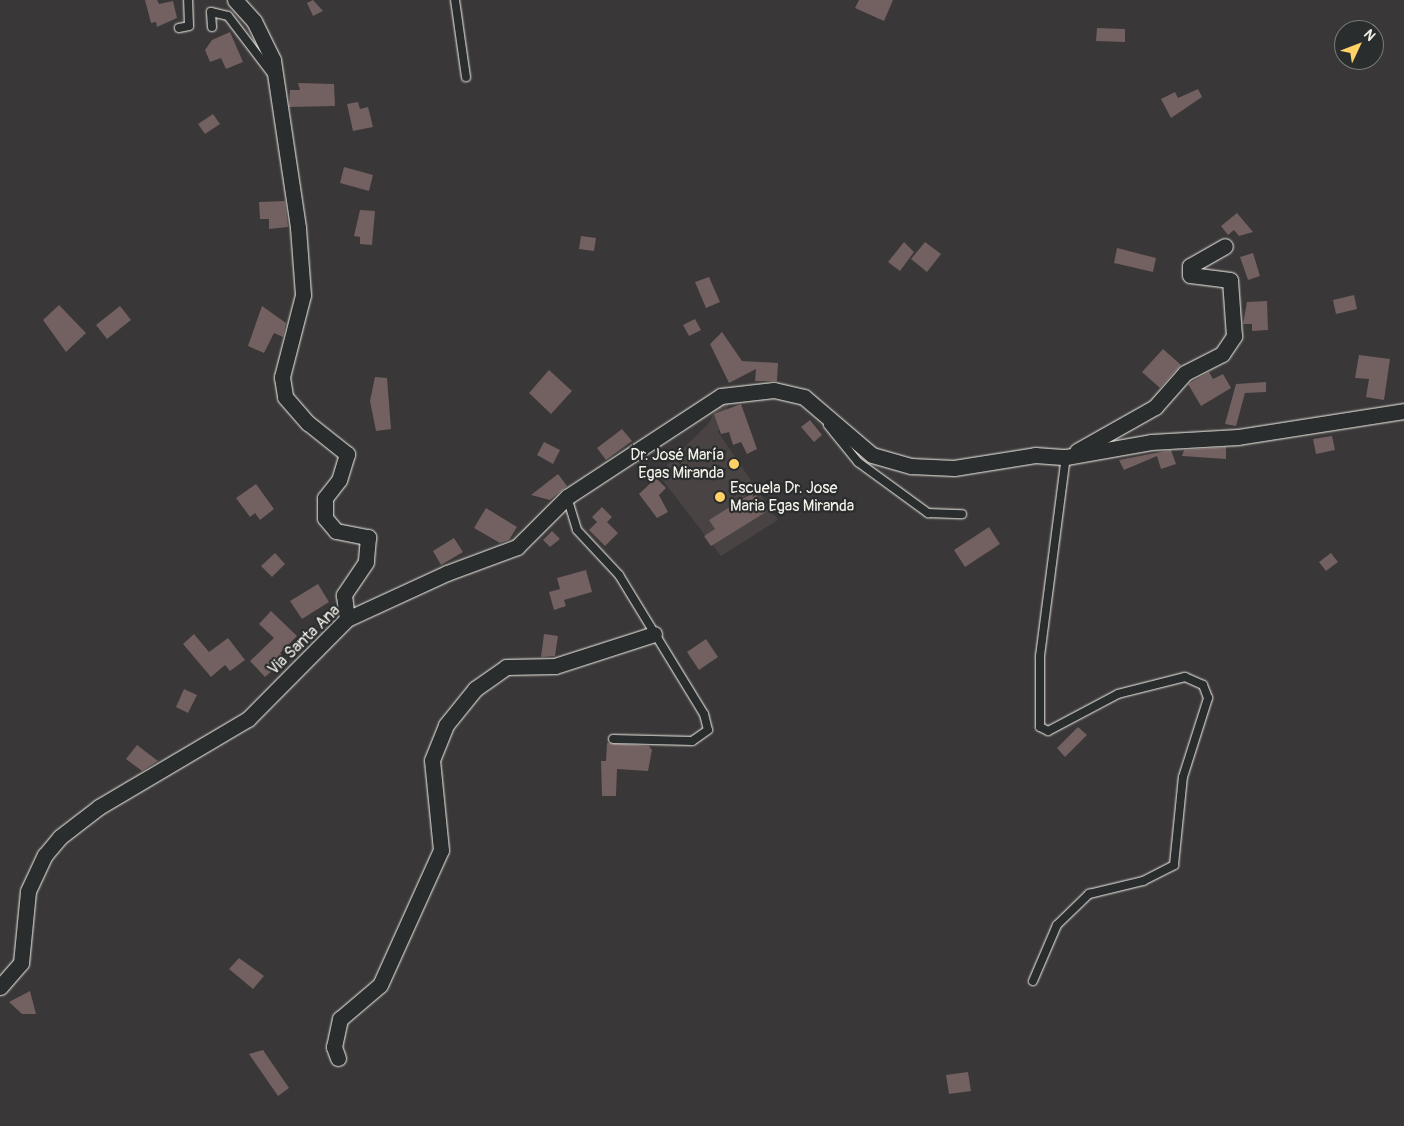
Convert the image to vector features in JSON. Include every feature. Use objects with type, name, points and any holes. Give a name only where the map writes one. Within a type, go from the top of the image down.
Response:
[{"type":"street","points":[[236,0],[254,21],[273,60],[298,228],[303,295],[282,377],[285,397],[297,413],[347,454],[339,480],[325,498],[325,518],[336,531],[368,537],[366,562],[344,595],[347,619]]},
{"type":"street","points":[[1066,457],[1155,406],[1185,373],[1222,354],[1234,336],[1230,280],[1190,275],[1190,266],[1225,246]]},
{"type":"street","name":"Via Santa Ana","points":[[0,987],[21,963],[28,890],[45,855],[60,837],[98,807],[248,719],[347,619],[447,573],[517,547],[567,497],[720,396],[774,390],[804,396]]},
{"type":"street","points":[[804,396],[872,455],[911,466],[954,468],[1036,455],[1066,457],[1404,411]]},
{"type":"street","points":[[338,1058],[334,1047],[340,1019],[380,985],[441,850],[432,760],[446,725],[475,689],[506,667],[555,666],[654,634]]},
{"type":"lane","points":[[179,28],[189,26],[188,0]]},
{"type":"lane","points":[[455,0],[466,77]]},
{"type":"lane","points":[[212,28],[211,12],[228,16],[276,78]]},
{"type":"lane","points":[[804,396],[858,462],[928,513],[962,514]]},
{"type":"lane","points":[[1033,981],[1057,925],[1089,894],[1143,882],[1174,865],[1183,777],[1208,698],[1203,685],[1184,677],[1118,694],[1048,731],[1040,727],[1040,656],[1066,457]]},
{"type":"lane","points":[[567,497],[577,530],[620,575],[704,714],[708,730],[692,741],[613,739]]},
{"type":"shaded area","name":"Escuela Dr. Jose Maria Egas Miranda","points":[[730,401],[718,432],[778,520],[721,556],[658,474],[710,422],[716,404]]},
{"type":"building","points":[[145,0],[157,0],[159,4],[173,1],[177,18],[157,27],[156,22],[151,23]]},
{"type":"building","points":[[313,0],[323,11],[313,16],[307,3]]},
{"type":"building","points":[[859,0],[893,0],[884,21],[855,8]]},
{"type":"building","points":[[1097,28],[1125,29],[1125,42],[1096,41]]},
{"type":"building","points":[[230,32],[243,62],[226,69],[221,58],[210,62],[205,50],[212,40]]},
{"type":"building","points":[[298,83],[334,84],[335,106],[289,107],[290,90],[300,90]]},
{"type":"building","points":[[1198,89],[1202,97],[1171,118],[1161,99],[1175,92],[1178,98]]},
{"type":"building","points":[[358,102],[360,109],[368,107],[373,127],[353,131],[347,104]]},
{"type":"building","points":[[213,114],[220,124],[205,134],[198,124]]},
{"type":"building","points":[[344,167],[373,175],[369,191],[340,183]]},
{"type":"building","points":[[285,201],[288,227],[269,229],[269,219],[260,219],[259,202]]},
{"type":"building","points":[[360,210],[375,211],[372,245],[360,244],[360,237],[354,236]]},
{"type":"building","points":[[1237,213],[1253,232],[1239,236],[1234,230],[1228,235],[1221,226]]},
{"type":"building","points":[[581,236],[596,238],[594,251],[579,249]]},
{"type":"building","points":[[904,242],[914,252],[900,271],[888,262]]},
{"type":"building","points":[[925,242],[941,254],[927,272],[911,259]]},
{"type":"building","points":[[1117,248],[1156,258],[1153,272],[1114,263]]},
{"type":"building","points":[[1253,253],[1260,276],[1248,280],[1240,257]]},
{"type":"building","points":[[709,277],[720,302],[706,308],[695,282]]},
{"type":"building","points":[[1354,295],[1357,309],[1336,314],[1333,300]]},
{"type":"building","points":[[1267,301],[1268,330],[1252,331],[1252,324],[1243,324],[1247,302]]},
{"type":"building","points":[[59,305],[86,333],[66,352],[43,320]]},
{"type":"building","points":[[120,306],[131,320],[107,339],[96,325]]},
{"type":"building","points":[[262,306],[286,323],[283,337],[274,333],[264,353],[248,346]]},
{"type":"building","points":[[695,319],[701,330],[689,336],[683,325]]},
{"type":"building","points":[[722,332],[742,361],[778,363],[777,381],[755,381],[756,369],[729,383],[710,344]]},
{"type":"building","points":[[1163,349],[1181,365],[1160,388],[1142,372]]},
{"type":"building","points":[[1359,355],[1390,359],[1384,400],[1366,397],[1369,379],[1355,378]]},
{"type":"building","points":[[549,370],[572,391],[551,414],[529,393]]},
{"type":"building","points":[[1209,372],[1213,379],[1223,374],[1231,388],[1201,406],[1188,384]]},
{"type":"building","points":[[375,377],[387,378],[391,429],[376,431],[370,401]]},
{"type":"building","points":[[1266,382],[1266,392],[1245,393],[1236,426],[1225,424],[1236,384]]},
{"type":"building","points":[[741,404],[757,449],[747,454],[741,442],[733,445],[729,432],[721,434],[714,414]]},
{"type":"building","points":[[810,420],[822,435],[814,442],[801,427]]},
{"type":"building","points":[[622,429],[632,441],[606,460],[597,448]]},
{"type":"building","points":[[1332,436],[1335,450],[1316,454],[1313,439]]},
{"type":"building","points":[[544,442],[560,450],[553,464],[537,455]]},
{"type":"building","points":[[1226,447],[1226,459],[1182,456],[1184,450]]},
{"type":"building","points":[[1171,450],[1176,464],[1161,469],[1157,456],[1124,470],[1119,460]]},
{"type":"building","points":[[558,474],[567,486],[550,500],[531,495]]},
{"type":"building","points":[[656,478],[666,488],[659,495],[668,512],[657,518],[639,494]]},
{"type":"building","points":[[256,484],[274,509],[260,520],[255,513],[250,517],[236,498]]},
{"type":"building","points":[[754,492],[766,512],[711,546],[704,536],[715,529],[709,520]]},
{"type":"building","points":[[602,507],[612,517],[607,522],[618,533],[605,546],[589,530],[597,522],[592,517]]},
{"type":"building","points":[[486,508],[517,527],[509,540],[500,543],[474,528]]},
{"type":"building","points":[[989,527],[1000,544],[965,567],[954,550]]},
{"type":"building","points":[[552,531],[560,539],[550,547],[543,540]]},
{"type":"building","points":[[454,538],[463,552],[441,565],[433,551]]},
{"type":"building","points":[[275,553],[285,564],[272,577],[261,566]]},
{"type":"building","points":[[1331,553],[1338,562],[1326,571],[1319,562]]},
{"type":"building","points":[[586,570],[592,592],[564,600],[566,606],[554,610],[549,592],[560,589],[557,578]]},
{"type":"building","points":[[318,584],[329,602],[302,619],[290,601]]},
{"type":"building","points":[[271,611],[297,636],[280,653],[285,659],[265,677],[250,661],[274,638],[259,624]]},
{"type":"building","points":[[194,634],[209,652],[228,638],[245,660],[230,671],[225,665],[211,677],[183,644]]},
{"type":"building","points":[[544,634],[558,636],[555,656],[541,657]]},
{"type":"building","points":[[706,639],[718,657],[699,670],[687,652]]},
{"type":"building","points":[[184,689],[197,695],[188,713],[176,707]]},
{"type":"building","points":[[1078,727],[1087,735],[1065,757],[1057,748]]},
{"type":"building","points":[[607,743],[649,746],[652,750],[648,771],[617,769],[616,796],[602,796],[601,761],[606,761]]},
{"type":"building","points":[[137,745],[158,761],[142,771],[126,759]]},
{"type":"building","points":[[239,958],[264,976],[253,989],[229,969]]},
{"type":"building","points":[[30,991],[36,1014],[22,1014],[9,1002]]},
{"type":"building","points":[[263,1050],[289,1088],[278,1096],[249,1054]]},
{"type":"building","points":[[968,1072],[971,1091],[949,1094],[946,1075]]},
{"type":"place","name":"Dr. José María Egas Miranda","points":[[734,464]]},
{"type":"place","name":"Escuela Dr. Jose Maria Egas Miranda","points":[[720,497]]}]
